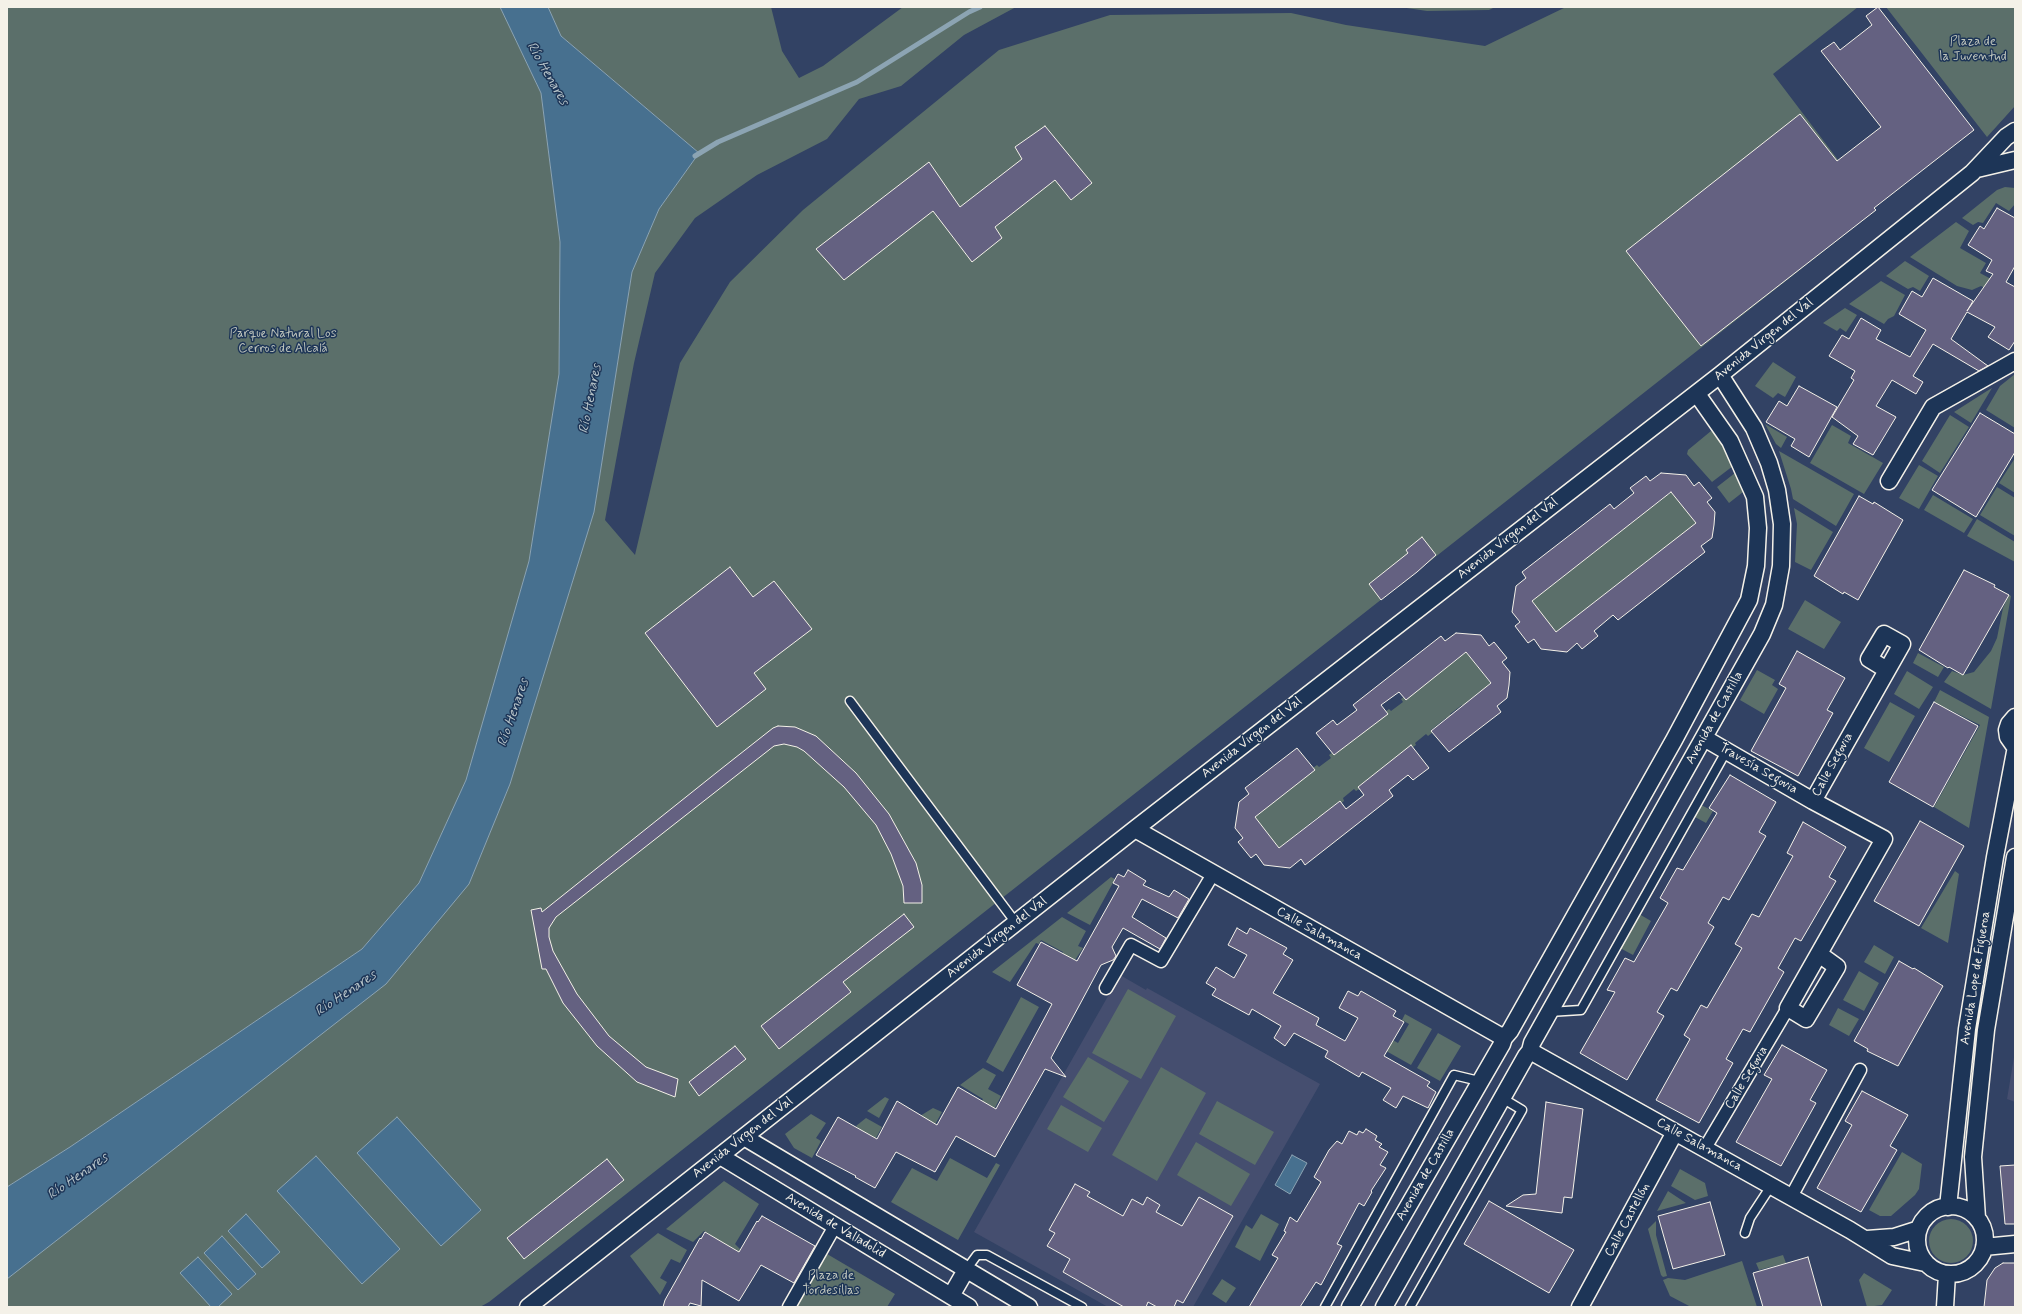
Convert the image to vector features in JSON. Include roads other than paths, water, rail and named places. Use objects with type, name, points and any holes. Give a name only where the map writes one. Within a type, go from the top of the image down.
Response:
[{"type":"street","name":"Avenida Virgen del Val","points":[[528,1307],[1135,830],[1720,376],[1977,169],[2006,137],[2015,131]]},
{"type":"street","name":"Avenida Virgen del Val","points":[[1977,169],[2015,160]]},
{"type":"street","points":[[1889,481],[1932,407],[2015,361]]},
{"type":"street","name":"Avenida de Castilla","points":[[1384,1307],[1762,634],[1774,604],[1781,566],[1782,524],[1777,490],[1769,464],[1754,428],[1720,376]]},
{"type":"street","name":"Avenida de Castilla","points":[[1350,1307],[1479,1081],[1506,1038],[1674,740],[1748,600],[1756,566],[1758,528],[1755,497],[1730,441],[1697,394]]},
{"type":"street","name":"Calle Segovia","points":[[1705,1148],[1788,1008],[1884,839],[1812,801],[1887,670]]},
{"type":"street","points":[[2015,717],[2009,724],[2007,730],[2008,737],[2015,747]]},
{"type":"street","name":"Travesía Segovia","points":[[1704,738],[1727,750],[1812,801]]},
{"type":"street","name":"Avenida Lope de Figueroa","points":[[1948,1207],[1967,1029],[1995,857],[2015,752]]},
{"type":"street","name":"Calle Salamanca","points":[[1135,830],[1506,1038]]},
{"type":"street","name":"Avenida Lope de Figueroa","points":[[1977,1218],[1974,1149],[1986,1030],[2015,857]]},
{"type":"street","points":[[1106,988],[1131,945],[1161,961],[1213,874]]},
{"type":"street","points":[[1788,1008],[1806,1019],[1837,967],[1819,954]]},
{"type":"street","points":[[1518,1029],[1526,1032],[1529,1050],[1518,1059],[1510,1057],[1504,1052],[1506,1038],[1518,1029]]},
{"type":"street","name":"Calle Salamanca","points":[[1529,1050],[1867,1239],[1892,1256],[1925,1263]]},
{"type":"street","points":[[1791,1197],[1860,1070]]},
{"type":"street","name":"Calle Castellón","points":[[1580,1307],[1675,1132]]},
{"type":"street","points":[[744,1137],[966,1270],[1005,1301],[1029,1307]]},
{"type":"street","name":"Avenida de Valladolid","points":[[720,1156],[969,1307]]},
{"type":"street","points":[[1948,1207],[1958,1207],[1969,1211],[1977,1218],[1985,1237],[1984,1247],[1981,1256],[1967,1270],[1957,1274],[1947,1274],[1932,1269],[1925,1263],[1917,1247],[1918,1229],[1923,1220],[1938,1209],[1948,1207]]},
{"type":"street","points":[[788,1307],[835,1226]]},
{"type":"street","points":[[1867,1239],[1894,1237],[1918,1229]]},
{"type":"street","points":[[1984,1247],[2015,1244]]},
{"type":"street","points":[[951,1296],[966,1270]]},
{"type":"street","points":[[1945,1307],[1947,1274]]},
{"type":"lane","points":[[850,701],[1016,923]]},
{"type":"lane","points":[[1549,1012],[1581,1010],[1727,750]]},
{"type":"lane","points":[[1325,1307],[1454,1075],[1479,1081]]},
{"type":"lane","points":[[1410,1307],[1522,1110],[1502,1098]]},
{"type":"lane","points":[[1745,1233],[1750,1218],[1771,1186]]},
{"type":"lane","points":[[966,1270],[978,1255],[987,1255],[1082,1307]]},
{"type":"water","name":"Río Henares","points":[[500,7],[548,7],[561,36],[699,153],[659,209],[632,272],[594,512],[510,784],[469,884],[386,984],[7,1279],[7,1187],[70,1147],[362,949],[419,883],[466,780],[529,561],[559,374],[560,242],[541,93]]},
{"type":"water","points":[[397,1117],[481,1210],[441,1246],[357,1153]]},
{"type":"water","points":[[1292,1155],[1307,1163],[1290,1194],[1275,1185]]},
{"type":"water","points":[[316,1156],[400,1249],[362,1284],[277,1191]]},
{"type":"water","points":[[246,1214],[280,1252],[262,1268],[228,1231]]},
{"type":"water","points":[[222,1236],[256,1274],[238,1290],[204,1253]]},
{"type":"water","points":[[198,1257],[232,1294],[218,1307],[211,1307],[180,1273]]},
{"type":"waterway","points":[[695,156],[718,142],[857,82],[969,12],[980,7]]},
{"type":"park label","name":"Plaza de la Juventud","points":[[1973,50]]},
{"type":"park label","name":"Parque Natural Los Cerros de Alcalá","points":[[283,342]]},
{"type":"park label","name":"Plaza de Tordesillas","points":[[831,1284]]}]
